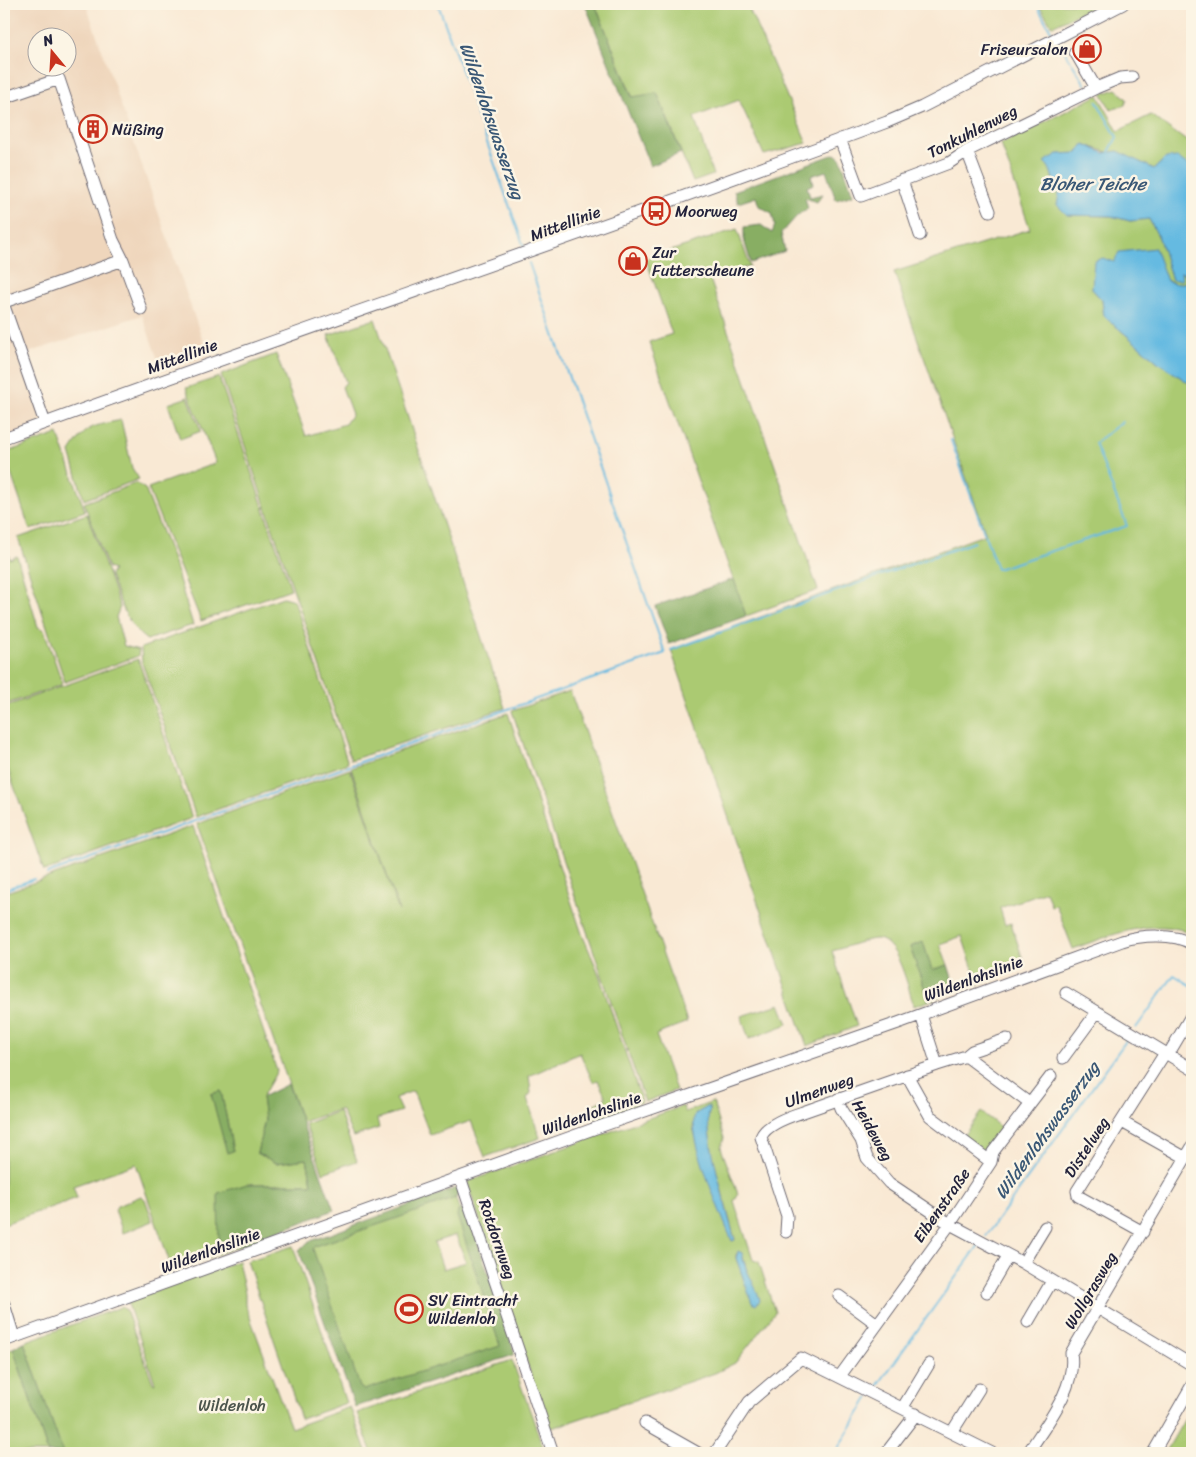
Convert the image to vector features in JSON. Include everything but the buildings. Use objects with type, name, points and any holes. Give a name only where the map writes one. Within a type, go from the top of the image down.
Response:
[{"type":"street","name":"Mittellinie","points":[[4,438],[225,357],[637,215],[840,139],[922,107],[1123,4]]},
{"type":"street","points":[[1075,52],[1096,88]]},
{"type":"street","name":"Tonkuhlenweg","points":[[840,139],[861,196],[949,163],[967,151],[1096,88],[1120,78],[1132,77]]},
{"type":"street","points":[[4,98],[60,79],[113,240],[142,309]]},
{"type":"street","points":[[967,151],[990,211]]},
{"type":"street","points":[[902,180],[920,235]]},
{"type":"street","points":[[45,423],[4,304],[123,260]]},
{"type":"street","name":"Wildenlohslinie","points":[[9,1339],[460,1177],[921,1015],[1134,937],[1175,939],[1192,944]]},
{"type":"street","points":[[1066,992],[1192,1069]]},
{"type":"street","points":[[1063,1058],[1097,1012]]},
{"type":"street","points":[[921,1015],[937,1065],[966,1056],[972,1051],[1007,1039]]},
{"type":"street","name":"Distelweg","points":[[1143,1232],[1078,1196],[1077,1191],[1191,1016]]},
{"type":"street","points":[[966,1056],[1029,1103]]},
{"type":"street","name":"Ulmenweg","points":[[786,1232],[788,1216],[761,1137],[763,1133],[786,1118],[937,1065]]},
{"type":"street","points":[[907,1075],[930,1116],[991,1162]]},
{"type":"street","name":"Eibenstraße","points":[[840,1376],[950,1224],[991,1162],[993,1152],[1051,1076]]},
{"type":"street","name":"Heideweg","points":[[838,1099],[840,1108],[861,1140],[867,1158],[889,1183],[950,1224],[1023,1263],[1192,1365]]},
{"type":"street","points":[[1122,1122],[1186,1158]]},
{"type":"street","name":"Wollgrasweg","points":[[1028,1453],[1064,1394],[1073,1364],[1071,1353],[1192,1147]]},
{"type":"street","name":"Rotdornweg","points":[[460,1177],[553,1453]]},
{"type":"street","points":[[1023,1263],[1045,1227]]},
{"type":"street","points":[[987,1292],[1008,1256]]},
{"type":"street","points":[[1028,1322],[1052,1282]]},
{"type":"street","points":[[839,1296],[877,1324]]},
{"type":"street","points":[[4,1304],[9,1339]]},
{"type":"street","points":[[715,1453],[749,1402],[801,1358],[903,1407],[992,1453]]},
{"type":"street","points":[[903,1407],[929,1364]]},
{"type":"street","points":[[1153,1453],[1192,1385]]},
{"type":"street","points":[[952,1432],[978,1389]]},
{"type":"street","points":[[886,1453],[916,1414]]},
{"type":"street","points":[[645,1423],[698,1453]]},
{"type":"shaded area","points":[[4,4],[86,4],[208,356],[162,371],[142,315],[22,355],[45,423],[4,438]]},
{"type":"green space","points":[[585,4],[595,4],[632,97],[657,93],[681,153],[650,166]]},
{"type":"green space","points":[[595,4],[747,4],[807,143],[764,155],[739,100],[694,117],[713,175],[693,182],[657,93],[633,98]]},
{"type":"green space","points":[[1038,4],[1099,4],[1052,26]]},
{"type":"green space","points":[[1116,89],[1127,99],[1125,105],[1111,110],[1102,94]]},
{"type":"green space","points":[[1098,95],[1118,131],[1151,115],[1192,145],[1192,168],[1166,158],[1154,169],[1137,161],[1084,144],[1078,153],[1058,154],[1050,167],[1053,182],[1060,188],[1067,215],[1111,216],[1130,221],[1149,219],[1159,238],[1172,280],[1181,272],[1188,276],[1192,275],[1192,281],[1177,284],[1114,262],[1092,289],[1102,300],[1104,316],[1159,363],[1192,385],[1192,934],[1178,929],[1148,927],[1117,934],[1073,949],[1056,905],[1051,906],[1046,891],[1000,908],[1005,925],[1011,923],[1025,966],[978,984],[962,936],[940,944],[948,965],[932,971],[923,942],[910,947],[929,1001],[914,1006],[902,967],[892,948],[878,939],[862,942],[832,951],[857,1026],[807,1046],[671,650],[986,534],[894,272],[1030,229],[1001,144]]},
{"type":"green space","points":[[835,154],[841,159],[853,195],[836,200],[826,171],[811,176],[813,184],[807,187],[810,197],[823,194],[817,202],[805,198],[808,209],[800,213],[781,233],[785,251],[751,263],[744,240],[744,227],[761,225],[772,233],[775,225],[772,213],[759,206],[756,197],[738,203],[734,191]]},
{"type":"green space","points":[[737,229],[750,266],[710,279],[818,590],[746,616],[649,342],[672,334],[646,259]]},
{"type":"green space","points":[[375,319],[505,708],[351,760],[221,375],[276,354],[306,436],[345,424],[352,414],[342,387],[346,382],[328,335]]},
{"type":"green space","points":[[219,377],[291,589],[201,621],[148,488],[216,463],[186,388]]},
{"type":"green space","points":[[188,397],[201,431],[180,439],[168,404]]},
{"type":"green space","points":[[121,420],[132,468],[139,479],[84,500],[70,452],[86,431],[96,426]]},
{"type":"green space","points":[[58,434],[85,511],[30,530],[4,453]]},
{"type":"green space","points":[[136,483],[145,489],[173,560],[193,625],[147,640],[134,628],[124,611],[110,575],[113,570],[108,568],[84,503]]},
{"type":"green space","points":[[87,514],[120,607],[116,617],[124,646],[139,650],[138,656],[65,682],[18,538]]},
{"type":"green space","points":[[4,548],[6,548],[10,559],[17,556],[38,627],[44,630],[62,682],[61,685],[4,705]]},
{"type":"green space","points":[[734,579],[746,616],[669,644],[655,606]]},
{"type":"green space","points":[[283,597],[294,600],[348,763],[196,817],[142,663],[141,648]]},
{"type":"green space","points":[[138,659],[192,818],[44,871],[4,758],[4,707]]},
{"type":"green space","points":[[570,691],[687,1022],[656,1035],[676,1090],[645,1102],[512,711]]},
{"type":"green space","points":[[508,713],[582,934],[597,969],[642,1102],[596,1119],[591,1106],[606,1098],[598,1080],[593,1082],[580,1053],[529,1076],[531,1093],[527,1098],[540,1138],[485,1157],[471,1121],[430,1135],[413,1091],[395,1098],[401,1111],[377,1119],[379,1128],[353,1137],[341,1109],[302,1122],[197,824],[350,769],[399,911],[351,768]]},
{"type":"green space","points":[[193,826],[277,1071],[262,1097],[265,1120],[257,1153],[277,1163],[307,1159],[312,1184],[247,1184],[219,1247],[227,1251],[173,1272],[136,1164],[73,1186],[77,1198],[4,1224],[4,893]],"holes":[[[221,1091],[233,1151],[211,1094]]]},
{"type":"green space","points":[[923,942],[932,970],[948,965],[956,990],[929,1001],[910,947]]},
{"type":"green space","points":[[780,1004],[788,1024],[749,1039],[741,1016]]},
{"type":"green space","points":[[288,1084],[334,1210],[227,1251],[219,1247],[218,1193],[247,1184],[312,1184],[307,1159],[276,1163],[257,1153],[265,1120],[262,1097]]},
{"type":"green space","points":[[221,1091],[233,1151],[227,1153],[211,1094]]},
{"type":"green space","points":[[713,1102],[724,1138],[721,1148],[738,1194],[734,1201],[753,1260],[759,1262],[775,1312],[735,1363],[715,1373],[549,1429],[467,1182],[683,1106],[685,1112]],"holes":[[[709,1107],[707,1117],[713,1158],[735,1240],[732,1241],[710,1185],[693,1128],[697,1114]],[[742,1253],[748,1275],[760,1300],[752,1302],[736,1258],[736,1254]]]},
{"type":"green space","points":[[339,1111],[357,1161],[323,1173],[305,1124]]},
{"type":"green space","points":[[981,1112],[1003,1129],[989,1150],[984,1152],[963,1136]]},
{"type":"green space","points":[[456,1188],[459,1192],[456,1198],[316,1246],[313,1249],[360,1387],[364,1390],[500,1346],[457,1216],[458,1211],[463,1209],[468,1213],[514,1355],[355,1407],[299,1251],[308,1242]]},
{"type":"green space","points":[[141,1196],[145,1199],[153,1221],[123,1233],[115,1210],[117,1206]]},
{"type":"green space","name":"SV Eintracht Wildenloh","points":[[455,1196],[505,1349],[357,1398],[305,1246]],"holes":[[[456,1235],[466,1262],[443,1269],[434,1242]]]},
{"type":"green space","points":[[293,1246],[346,1403],[301,1419],[247,1261]]},
{"type":"green space","name":"Wildenloh","points":[[238,1261],[245,1293],[245,1304],[291,1428],[350,1407],[367,1453],[63,1453],[24,1342],[121,1307],[126,1310],[153,1383],[155,1383],[127,1301]]},
{"type":"green space","points":[[24,1342],[63,1453],[48,1453],[13,1348]]},
{"type":"green space","points":[[13,1348],[48,1453],[4,1453],[4,1352]]},
{"type":"green space","points":[[512,1360],[545,1453],[372,1453],[357,1413]]},
{"type":"green space","points":[[1192,1406],[1192,1453],[1173,1453],[1167,1450]]},
{"type":"water","name":"Bloher Teiche","points":[[1084,144],[1104,153],[1118,151],[1154,169],[1166,158],[1177,157],[1192,168],[1192,275],[1188,276],[1181,272],[1182,280],[1172,280],[1159,238],[1149,219],[1130,221],[1111,216],[1067,215],[1057,205],[1060,188],[1044,162],[1058,154],[1078,153]]},
{"type":"water","points":[[1155,248],[1167,281],[1178,284],[1192,281],[1192,385],[1159,363],[1104,316],[1102,300],[1092,289],[1094,261],[1103,258],[1114,262],[1119,252]]},
{"type":"water","points":[[709,1106],[709,1133],[717,1173],[735,1240],[732,1241],[707,1177],[696,1140],[695,1114]]},
{"type":"water","points":[[738,1251],[742,1253],[760,1300],[756,1305],[752,1303],[736,1258]]},
{"type":"waterway","name":"Wildenlohswasserzug","points":[[438,4],[524,247]]},
{"type":"waterway","points":[[1036,4],[1051,31]]},
{"type":"waterway","points":[[1063,49],[1085,84]]},
{"type":"waterway","points":[[1097,102],[1117,137],[1109,152]]},
{"type":"waterway","points":[[47,874],[665,653],[529,263]]},
{"type":"waterway","points":[[951,440],[997,569],[1127,526],[1095,443],[1122,422]]},
{"type":"waterway","points":[[671,650],[974,542]]},
{"type":"waterway","points":[[4,890],[34,879]]},
{"type":"waterway","name":"Wildenlohswasserzug","points":[[1136,1028],[1174,975],[1192,986]]},
{"type":"waterway","name":"Wildenlohswasserzug","points":[[986,1236],[1128,1038]]},
{"type":"waterway","name":"Wildenlohswasserzug","points":[[875,1389],[979,1245]]},
{"type":"waterway","name":"Wildenlohswasserzug","points":[[835,1453],[869,1397]]},
{"type":"place","name":"Friseursalon","points":[[1087,49]]},
{"type":"place","name":"Nüßing","points":[[93,129]]},
{"type":"place","name":"Moorweg","points":[[656,211]]},
{"type":"place","name":"Zur Futterscheune","points":[[633,261]]},
{"type":"place","name":"SV Eintracht Wildenloh","points":[[409,1309]]}]
